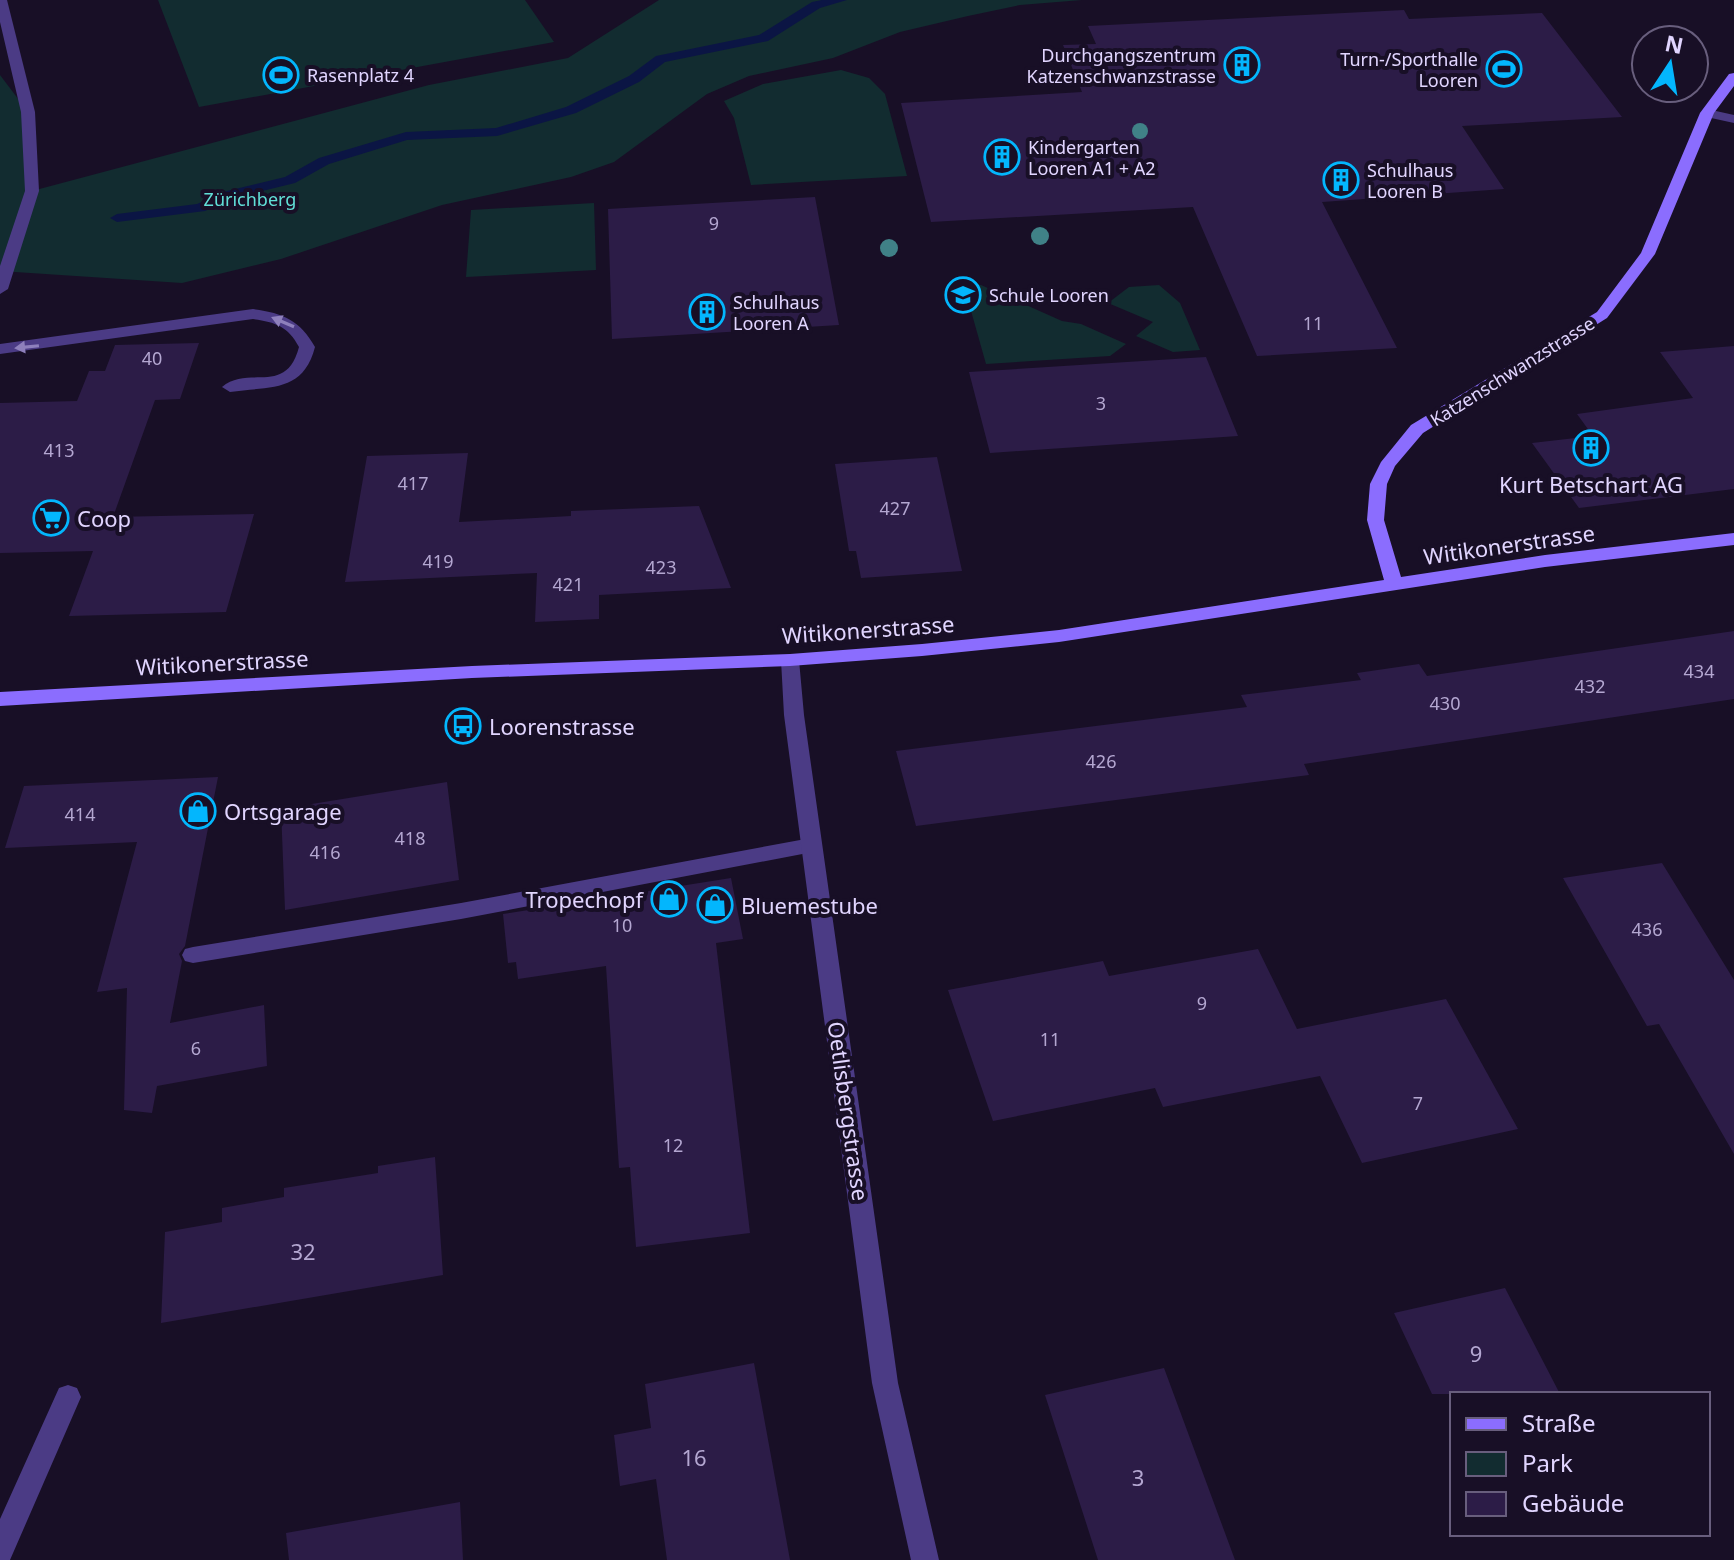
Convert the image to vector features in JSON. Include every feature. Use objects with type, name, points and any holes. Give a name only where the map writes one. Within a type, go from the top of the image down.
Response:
[{"type":"main road","name":"Katzenschwanzstrasse","points":[[1395,584],[1377,541],[1376,497],[1384,466],[1395,450],[1417,429],[1602,315],[1648,254],[1707,113],[1734,77]]},
{"type":"main road","name":"Witikonerstrasse","points":[[0,699],[472,672],[790,660],[1059,636],[1545,561],[1734,539]]},
{"type":"street","points":[[0,289],[32,191],[28,112],[1,0]]},
{"type":"street","points":[[1707,113],[1734,119]]},
{"type":"street","points":[[0,349],[253,314],[282,318],[298,329],[307,347],[302,366],[286,379],[230,387]]},
{"type":"street","name":"Oetlisbergstrasse","points":[[790,660],[811,846],[885,1383],[925,1560]]},
{"type":"street","points":[[193,955],[461,911],[811,846]]},
{"type":"street","points":[[0,1550],[68,1397]]},
{"type":"green space","name":"Rasenplatz 4","points":[[158,0],[525,0],[554,42],[199,107]]},
{"type":"green space","name":"Zürichberg","points":[[659,0],[1082,0],[1020,5],[968,16],[900,32],[833,58],[749,76],[707,94],[614,162],[571,177],[442,205],[281,259],[182,283],[0,271],[0,75],[28,112],[32,191],[429,85],[568,58]]},
{"type":"green space","points":[[841,70],[869,78],[885,94],[907,176],[751,185],[734,118],[724,101],[763,84]]},
{"type":"green space","points":[[594,203],[596,270],[466,277],[471,210]]},
{"type":"green space","points":[[981,285],[1062,321],[1081,324],[1126,344],[1110,356],[986,364],[964,286]]},
{"type":"green space","points":[[1159,285],[1180,303],[1200,350],[1173,352],[1136,336],[1153,322],[1108,303],[1129,287]]},
{"type":"building","points":[[1404,10],[1409,19],[1542,13],[1622,117],[1462,126],[1504,189],[1322,202],[1397,348],[1257,356],[1193,207],[931,222],[901,103],[1082,92],[1063,45],[1096,44],[1088,26]]},
{"type":"building","points":[[815,197],[839,325],[612,339],[608,209]]},
{"type":"building","points":[[199,343],[180,399],[155,400],[113,517],[254,514],[226,612],[69,616],[93,551],[0,553],[0,403],[77,401],[89,371],[105,371],[115,345]]},
{"type":"building","points":[[1734,346],[1734,489],[1579,508],[1532,443],[1593,436],[1577,414],[1693,398],[1660,352]]},
{"type":"building","points":[[1206,357],[1238,436],[990,453],[969,372]]},
{"type":"building","points":[[468,453],[459,522],[571,516],[571,511],[699,506],[731,588],[599,595],[599,619],[535,622],[537,573],[345,582],[367,456]]},
{"type":"building","points":[[937,457],[962,571],[861,578],[856,551],[849,551],[835,464]]},
{"type":"building","points":[[1734,631],[1734,699],[1304,764],[1309,775],[916,826],[896,751],[1247,707],[1241,695],[1361,680],[1357,673],[1419,664],[1427,676]]},
{"type":"building","points":[[218,777],[185,946],[179,954],[182,961],[170,1023],[264,1005],[267,1066],[157,1086],[152,1113],[124,1110],[127,988],[97,992],[137,842],[5,848],[24,786]]},
{"type":"building","points":[[447,782],[459,880],[285,910],[281,809]]},
{"type":"building","points":[[1662,863],[1734,980],[1734,1154],[1659,1024],[1647,1026],[1563,878]]},
{"type":"building","points":[[731,878],[743,939],[716,943],[750,1233],[636,1247],[630,1167],[619,1168],[606,966],[518,979],[516,962],[508,963],[503,914]]},
{"type":"building","points":[[1258,949],[1297,1029],[1446,999],[1518,1129],[1362,1163],[1320,1076],[1163,1107],[1155,1088],[993,1121],[948,990],[1103,961],[1109,976]]},
{"type":"building","points":[[435,1157],[443,1275],[161,1323],[165,1232],[222,1222],[222,1208],[284,1197],[284,1188],[378,1173],[378,1166]]},
{"type":"building","points":[[1505,1288],[1559,1392],[1432,1394],[1394,1313]]},
{"type":"building","points":[[754,1363],[790,1560],[667,1560],[656,1479],[620,1486],[614,1435],[651,1428],[645,1384]]},
{"type":"building","points":[[1164,1368],[1235,1560],[1098,1560],[1045,1395]]},
{"type":"building","points":[[460,1502],[463,1560],[289,1560],[286,1533]]},
{"type":"waterway","points":[[117,218],[200,208],[232,194],[290,180],[324,161],[406,136],[497,132],[571,110],[634,79],[661,59],[763,38],[816,5],[841,0]]},
{"type":"place","name":"Durchgangszentrum Katzenschwanzstrasse","points":[[1242,65]]},
{"type":"place","name":"Turn-/Sporthalle Looren","points":[[1504,69]]},
{"type":"place","name":"Rasenplatz 4","points":[[281,75]]},
{"type":"place","name":"Kindergarten Looren A1 + A2","points":[[1002,157]]},
{"type":"place","name":"Schulhaus Looren B","points":[[1341,180]]},
{"type":"place","name":"Schule Looren","points":[[963,295]]},
{"type":"place","name":"Schulhaus Looren A","points":[[707,312]]},
{"type":"place","name":"Kurt Betschart AG","points":[[1591,448]]},
{"type":"place","name":"Coop","points":[[51,518]]},
{"type":"place","name":"Loorenstrasse","points":[[463,726]]},
{"type":"place","name":"Ortsgarage","points":[[198,811]]},
{"type":"place","name":"Tropechopf","points":[[669,899]]},
{"type":"place","name":"Bluemestube","points":[[715,905]]}]
